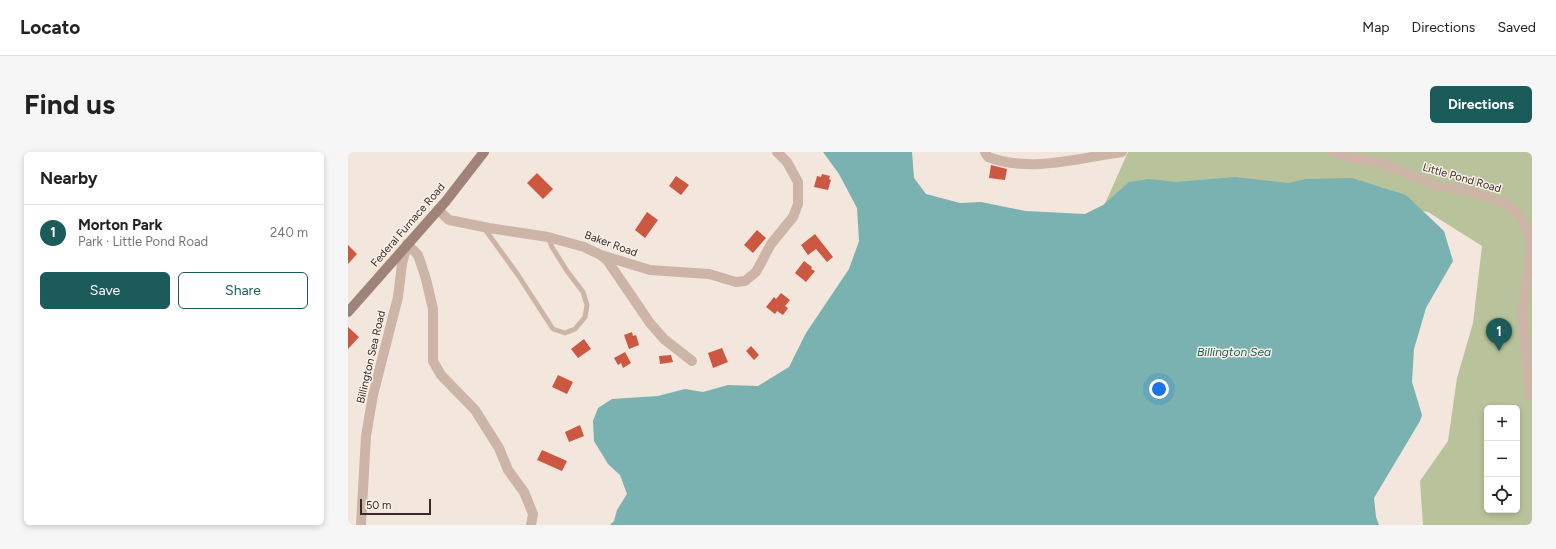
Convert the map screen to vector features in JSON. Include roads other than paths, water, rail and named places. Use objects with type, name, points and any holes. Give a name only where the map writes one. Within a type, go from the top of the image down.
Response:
[{"type":"main road","name":"Federal Furnace Road","points":[[348,312],[438,210],[484,152]]},
{"type":"street","name":"Baker Road","points":[[438,210],[449,220],[483,227],[548,236],[584,247],[601,255],[650,270],[709,274],[736,282],[745,281],[756,272],[771,244],[793,218],[798,204],[798,182],[787,162],[777,152]]},
{"type":"street","points":[[985,152],[988,157],[1002,162],[1030,164],[1060,162],[1122,152]]},
{"type":"street","name":"Little Pond Road","points":[[1333,152],[1342,156],[1381,163],[1435,185],[1471,192],[1502,202],[1516,211],[1528,230],[1531,248],[1522,312],[1530,395]]},
{"type":"street","points":[[408,244],[418,255],[426,279],[433,309],[433,361],[441,376],[475,410],[499,448],[508,470],[524,492],[533,514],[532,525]]},
{"type":"street","name":"Billington Sea Road","points":[[363,523],[366,436],[373,396],[398,297],[402,264],[408,244]]},
{"type":"street","points":[[601,255],[607,260],[650,323],[664,339],[692,361]]},
{"type":"lane","points":[[483,227],[518,275],[553,329],[565,333],[574,329],[585,317],[587,305],[583,292],[552,247],[548,236]]},
{"type":"water","name":"Billington Sea","points":[[823,152],[912,152],[914,178],[926,194],[960,203],[981,202],[1026,211],[1085,214],[1103,205],[1129,182],[1149,179],[1176,182],[1235,177],[1288,183],[1306,179],[1352,178],[1406,195],[1444,231],[1453,261],[1426,308],[1414,349],[1412,382],[1422,415],[1420,421],[1374,498],[1376,517],[1379,525],[610,525],[614,521],[617,510],[627,494],[620,475],[608,464],[594,441],[593,421],[598,408],[612,399],[658,396],[685,389],[703,392],[728,385],[758,386],[789,367],[806,333],[849,269],[859,241],[857,208],[839,174]]},
{"type":"place","name":"Morton Park","points":[[1499,351]]}]
